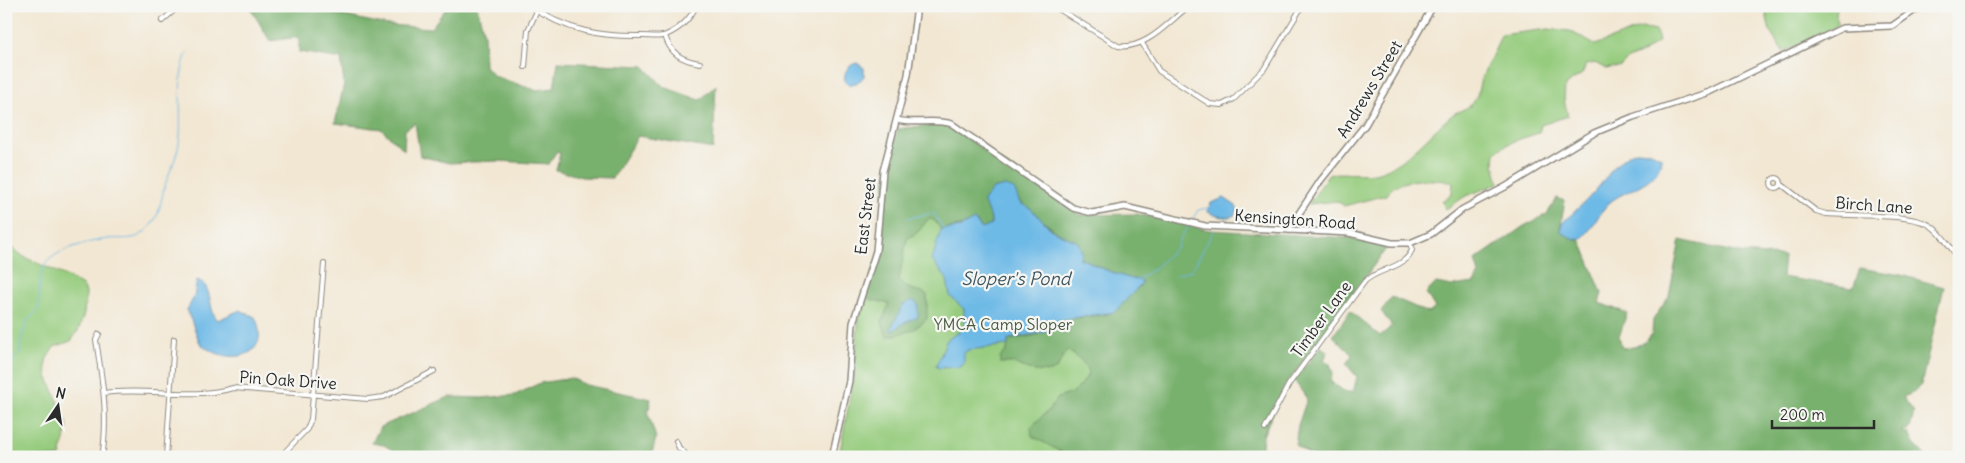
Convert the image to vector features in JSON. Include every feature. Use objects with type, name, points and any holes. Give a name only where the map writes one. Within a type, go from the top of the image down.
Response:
[{"type":"main road","name":"East Street","points":[[832,457],[849,381],[853,323],[876,251],[883,170],[908,74],[917,6]]},
{"type":"main road","name":"Andrews Street","points":[[1288,230],[1321,180],[1365,125],[1433,6]]},
{"type":"main road","name":"Kensington Road","points":[[897,120],[905,122],[942,121],[952,124],[1073,208],[1092,213],[1125,207],[1205,226],[1349,233],[1392,243],[1410,243],[1431,234],[1463,209],[1507,186],[1594,133],[1633,117],[1684,102],[1842,28],[1892,26],[1920,6]]},
{"type":"street","points":[[530,6],[537,11],[591,34],[613,37],[665,36],[682,25],[696,6]]},
{"type":"street","points":[[1054,6],[1118,46],[1128,47],[1142,43],[1189,6]]},
{"type":"street","points":[[162,21],[175,7]]},
{"type":"street","points":[[1142,43],[1158,71],[1210,104],[1222,105],[1234,99],[1264,69],[1301,8]]},
{"type":"street","points":[[525,67],[528,30],[537,11]]},
{"type":"street","points":[[665,36],[669,48],[682,60],[700,63]]},
{"type":"street","name":"Birch Lane","points":[[1781,184],[1816,211],[1826,214],[1907,218],[1922,222],[1938,232],[1959,258]]},
{"type":"street","name":"Timber Lane","points":[[1265,429],[1285,389],[1365,281],[1375,273],[1407,259],[1412,250],[1410,243]]},
{"type":"street","points":[[280,457],[307,429],[310,419],[324,264]]},
{"type":"street","points":[[99,334],[96,340],[104,393],[105,442],[102,457]]},
{"type":"street","points":[[166,457],[174,339]]},
{"type":"street","name":"Pin Oak Drive","points":[[104,393],[128,389],[213,394],[233,388],[368,399],[384,396],[434,371]]},
{"type":"street","points":[[676,441],[679,448],[689,457]]},
{"type":"green space","points":[[249,6],[327,6],[330,13],[388,25],[431,28],[448,6],[477,6],[484,34],[485,66],[494,76],[535,90],[554,88],[558,62],[644,66],[664,87],[700,100],[716,85],[713,149],[638,136],[612,178],[582,177],[556,170],[560,153],[556,152],[549,164],[498,161],[449,163],[420,156],[415,123],[405,130],[404,150],[381,129],[335,123],[344,84],[341,59],[299,52],[299,37],[270,41]]},
{"type":"green space","points":[[1767,6],[1837,6],[1836,17],[1839,24],[1827,32],[1783,52],[1770,32],[1765,8]]},
{"type":"green space","points":[[1641,28],[1656,31],[1659,41],[1643,53],[1628,59],[1621,66],[1606,69],[1595,63],[1586,65],[1582,74],[1565,85],[1564,100],[1568,116],[1541,125],[1539,133],[1510,143],[1495,153],[1494,164],[1499,183],[1464,197],[1446,209],[1442,202],[1452,193],[1453,182],[1435,180],[1407,182],[1391,189],[1386,195],[1344,206],[1338,201],[1309,204],[1329,174],[1369,174],[1392,167],[1410,154],[1453,114],[1471,105],[1476,99],[1482,77],[1501,35],[1548,29],[1570,31],[1595,45]]},
{"type":"green space","name":"YMCA Camp Sloper","points":[[940,124],[958,132],[1080,215],[1137,214],[1209,230],[1351,238],[1388,246],[1284,387],[1263,433],[1262,446],[1268,457],[1070,457],[1032,436],[1031,427],[1049,410],[1058,398],[1074,392],[1086,378],[1089,371],[1081,360],[1067,350],[1056,369],[1051,372],[1034,371],[1012,363],[1000,363],[1000,358],[1007,350],[1008,340],[1036,335],[1052,329],[1059,320],[1109,314],[1141,285],[1140,280],[1119,275],[1086,260],[1079,259],[1079,255],[1082,253],[1032,212],[1005,186],[993,189],[983,201],[991,219],[991,225],[982,229],[977,222],[941,230],[935,221],[929,218],[918,232],[907,239],[899,279],[910,289],[927,295],[927,319],[913,330],[887,337],[882,322],[889,304],[869,299],[865,295],[881,246],[885,183],[898,129]]},
{"type":"green space","name":"YMCA Camp Sloper","points":[[946,124],[1080,215],[1142,219],[1220,233],[1351,238],[1388,246],[1284,387],[1254,457],[839,457],[854,374],[859,311],[883,263],[887,175],[898,129]]},
{"type":"green space","points":[[1557,198],[1565,201],[1560,229],[1574,239],[1580,239],[1602,293],[1599,303],[1627,313],[1619,337],[1622,348],[1634,347],[1645,342],[1652,334],[1653,320],[1669,296],[1680,240],[1739,253],[1784,256],[1782,277],[1853,288],[1860,268],[1901,275],[1944,287],[1921,385],[1913,393],[1903,397],[1914,412],[1910,429],[1902,432],[1909,434],[1914,444],[1927,457],[1313,457],[1295,445],[1298,425],[1307,399],[1294,380],[1321,347],[1328,351],[1324,360],[1330,364],[1333,373],[1330,381],[1345,392],[1353,392],[1357,377],[1346,364],[1352,355],[1333,336],[1350,311],[1380,336],[1392,326],[1381,311],[1392,297],[1429,313],[1435,308],[1426,293],[1436,283],[1452,286],[1474,283],[1479,274],[1475,260],[1524,226],[1547,214]]},
{"type":"green space","points":[[6,243],[24,257],[66,276],[84,287],[86,293],[84,314],[79,329],[71,341],[54,347],[46,360],[47,376],[67,422],[60,457],[6,457]]},
{"type":"green space","points":[[571,378],[586,385],[651,399],[648,413],[656,438],[651,457],[404,457],[384,445],[372,443],[380,427],[449,397],[482,398],[515,395],[540,383]]},
{"type":"water","points":[[857,63],[864,68],[864,76],[859,82],[848,85],[845,81],[846,72],[849,67]]},
{"type":"water","points":[[1636,151],[1651,152],[1661,157],[1660,166],[1655,174],[1649,180],[1608,204],[1582,238],[1573,239],[1561,232],[1562,223],[1579,208],[1623,158]]},
{"type":"water","name":"Sloper's Pond","points":[[1005,186],[1014,189],[1020,203],[1031,209],[1053,231],[1078,242],[1082,252],[1079,259],[1086,260],[1119,275],[1140,280],[1142,283],[1115,312],[1059,320],[1046,332],[1013,338],[1008,340],[1008,345],[968,350],[964,353],[964,363],[961,367],[936,367],[947,340],[964,328],[964,309],[950,296],[947,279],[932,260],[941,230],[961,227],[974,220],[982,229],[991,225],[991,219],[983,201],[993,189]]},
{"type":"water","points":[[1224,198],[1236,206],[1238,210],[1236,214],[1224,217],[1207,211],[1211,203]]},
{"type":"water","points":[[197,280],[206,287],[212,310],[218,320],[240,310],[255,317],[259,331],[258,342],[253,350],[244,355],[222,355],[200,343],[187,310],[194,297]]},
{"type":"water","points":[[915,301],[918,305],[918,317],[894,330],[890,330],[903,305]]},
{"type":"waterway","points":[[6,385],[10,380],[13,360],[20,352],[20,344],[27,321],[38,310],[41,276],[49,260],[64,251],[82,244],[107,239],[133,238],[143,233],[154,221],[160,208],[165,185],[179,142],[182,70],[188,52]]},
{"type":"waterway","points":[[1192,220],[1198,210],[1207,208]]},
{"type":"waterway","points":[[908,218],[934,213],[943,229]]},
{"type":"waterway","points":[[1137,280],[1155,268],[1177,247],[1181,236],[1189,227]]},
{"type":"waterway","points":[[1176,275],[1192,270],[1214,230]]}]
